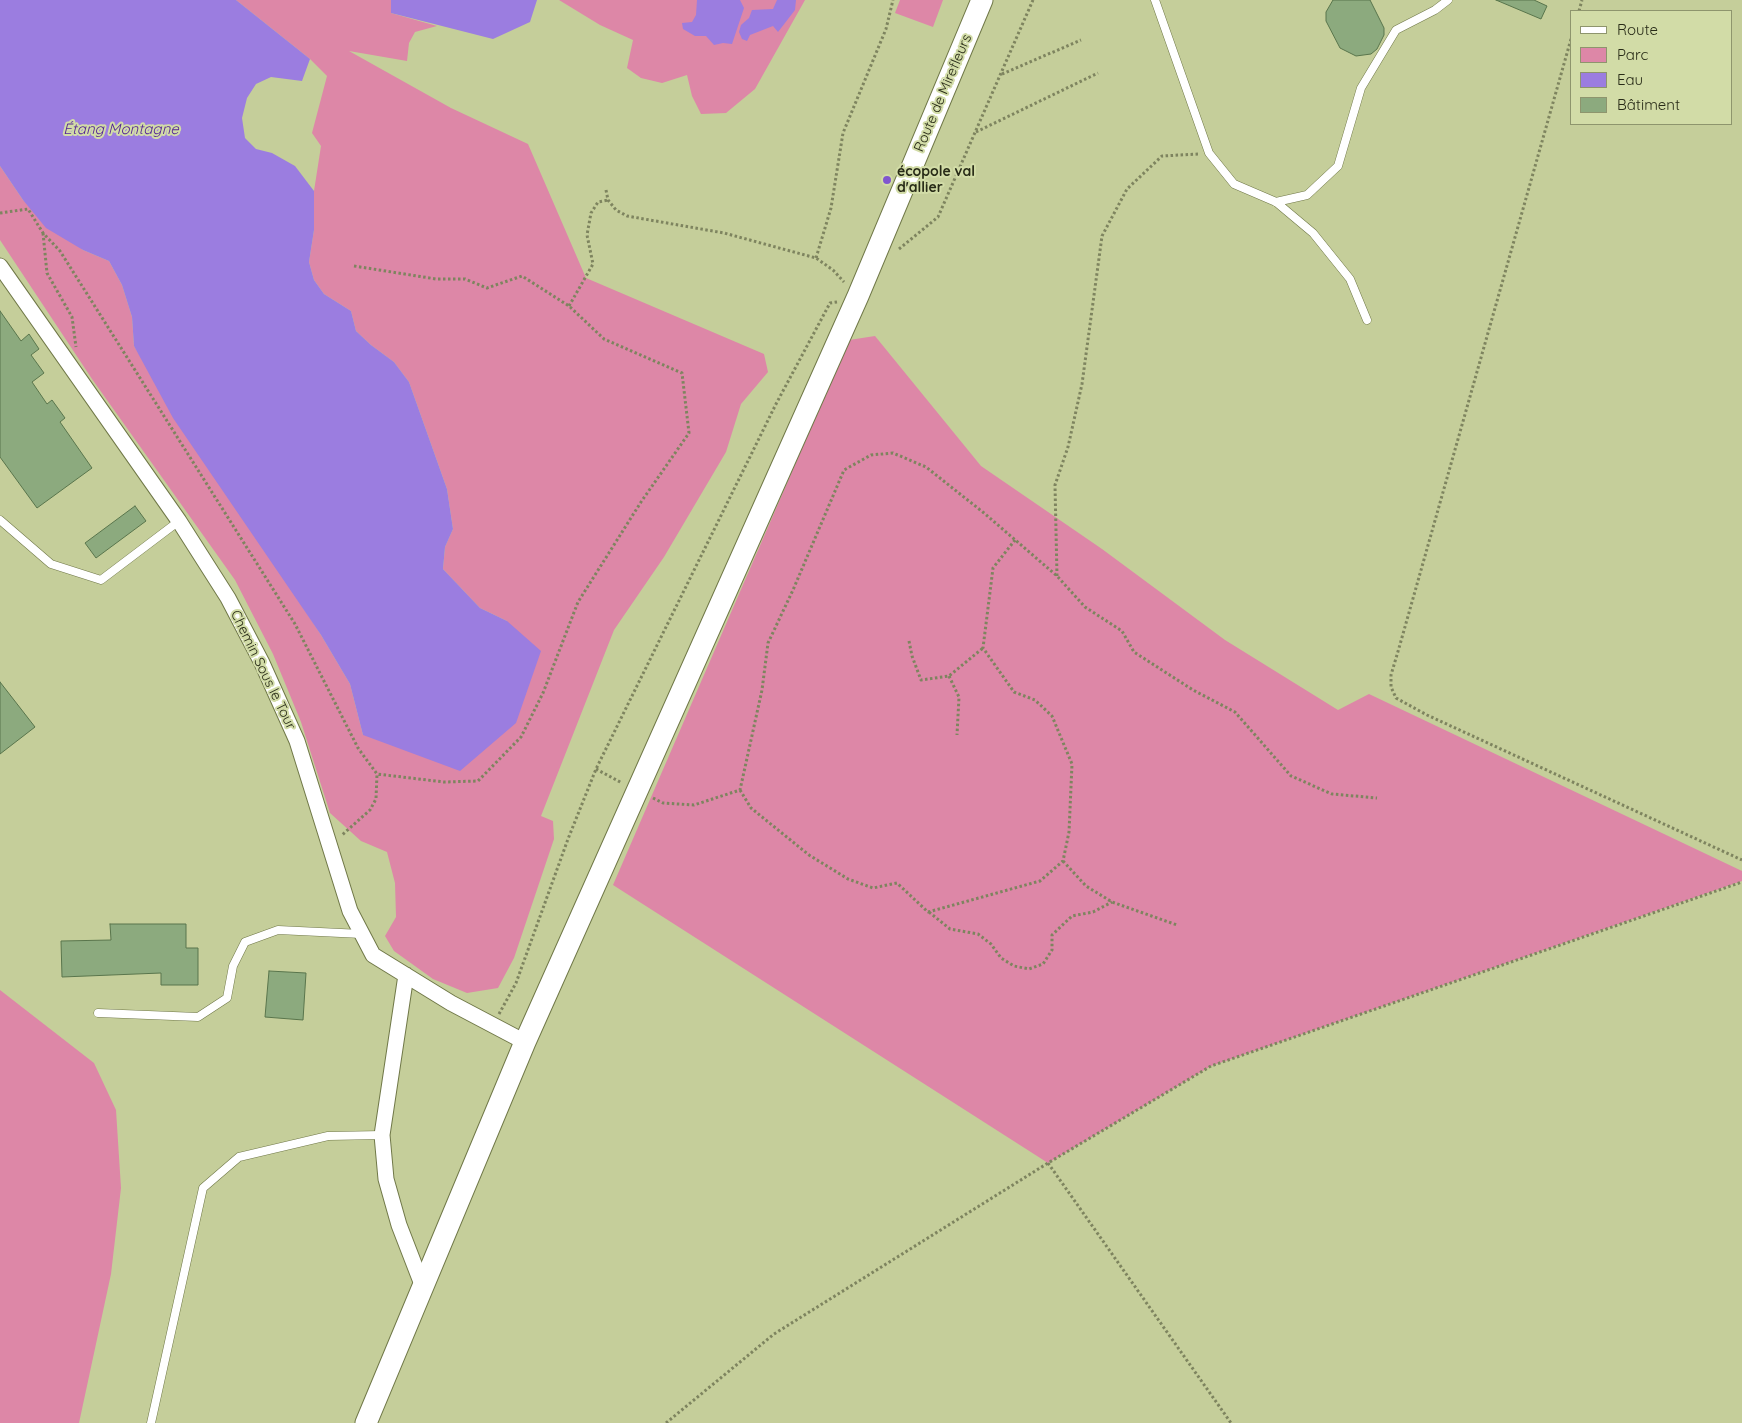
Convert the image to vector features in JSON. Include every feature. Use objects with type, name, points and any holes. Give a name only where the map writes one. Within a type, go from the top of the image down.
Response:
[{"type":"street","name":"Route de Mirefleurs","points":[[366,1423],[525,1042],[858,296],[982,0]]},
{"type":"street","name":"Chemin Sous le Tour","points":[[0,266],[179,521],[228,598],[262,663],[297,741],[350,911],[373,955],[525,1042]]},
{"type":"street","points":[[406,974],[382,1135],[386,1179],[399,1225],[423,1287]]},
{"type":"lane","points":[[1155,0],[1209,153],[1234,184],[1276,202],[1313,233],[1350,279],[1366,320]]},
{"type":"lane","points":[[1276,202],[1307,195],[1338,166],[1361,88],[1396,30],[1435,10],[1448,0]]},
{"type":"lane","points":[[0,520],[51,564],[101,580],[179,521]]},
{"type":"lane","points":[[98,1013],[198,1017],[227,998],[233,966],[245,942],[278,930],[362,934]]},
{"type":"lane","points":[[151,1423],[203,1188],[239,1157],[328,1136],[382,1135]]},
{"type":"path","points":[[816,258],[831,208],[843,133],[886,29],[893,0]]},
{"type":"path","points":[[896,251],[938,218],[1033,0]]},
{"type":"path","points":[[1001,74],[1081,40]]},
{"type":"path","points":[[1570,43],[1391,675],[1391,687],[1396,698],[1427,715],[1742,860]]},
{"type":"path","points":[[976,132],[1098,73]]},
{"type":"path","points":[[1056,576],[1055,485],[1068,447],[1082,384],[1102,236],[1127,189],[1162,156],[1209,153]]},
{"type":"path","points":[[493,1025],[516,983],[568,839],[596,769],[776,404],[830,303],[858,296],[833,270],[816,258],[724,233],[628,216],[616,210],[608,200],[606,190]]},
{"type":"path","points":[[570,306],[593,264],[587,236],[591,213],[598,202],[608,200]]},
{"type":"path","points":[[0,213],[28,209],[43,233],[60,251],[93,300],[238,535],[268,578],[295,624],[358,748],[377,774],[376,799],[370,810],[353,824],[330,849]]},
{"type":"path","points":[[43,233],[47,273],[72,317],[77,356],[69,364]]},
{"type":"path","points":[[354,266],[436,279],[465,279],[487,288],[522,276],[570,306],[604,339],[682,373],[690,433],[641,502],[578,602],[543,693],[521,738],[478,781],[444,782],[377,774]]},
{"type":"path","points":[[1112,902],[1093,912],[1072,916],[1052,935],[1052,950],[1043,964],[1029,969],[1014,966],[1001,958],[991,944],[978,934],[950,929],[928,912],[897,883],[873,888],[848,879],[809,855],[751,808],[740,790],[762,690],[768,643],[844,470],[871,455],[893,453],[926,467],[984,512],[1056,576],[1085,607],[1122,632],[1134,652],[1193,690],[1235,712],[1291,776],[1332,794],[1377,798]]},
{"type":"path","points":[[928,912],[1040,881],[1063,861],[1069,832],[1072,801],[1072,764],[1052,716],[1035,700],[1014,692],[983,648],[993,568],[1015,540]]},
{"type":"path","points":[[909,641],[912,656],[921,680],[949,676],[983,648]]},
{"type":"path","points":[[949,676],[959,696],[957,735]]},
{"type":"path","points":[[596,769],[636,791],[663,803],[694,805],[740,790]]},
{"type":"path","points":[[1063,861],[1086,886],[1112,902],[1177,925]]},
{"type":"path","points":[[666,1423],[774,1334],[1048,1163],[1211,1066],[1742,882]]},
{"type":"path","points":[[1048,1163],[1231,1423]]},
{"type":"green space","points":[[236,0],[391,0],[391,13],[437,26],[415,32],[409,43],[407,61],[349,51],[451,108],[528,144],[586,278],[764,354],[768,372],[741,404],[726,452],[664,557],[614,630],[541,816],[553,821],[554,839],[514,958],[498,988],[467,993],[433,979],[394,951],[385,936],[396,917],[395,883],[387,852],[361,841],[330,813],[301,722],[273,654],[235,580],[92,379],[0,240],[0,166],[23,200],[83,250],[109,261],[122,285],[132,317],[134,346],[321,635],[350,684],[363,735],[507,621],[480,608],[443,569],[445,547],[453,529],[447,489],[409,382],[394,362],[356,331],[351,311],[324,294],[314,280],[309,262],[314,230],[314,191],[321,146],[312,133],[327,76],[310,59]]},
{"type":"green space","points":[[559,0],[805,0],[755,89],[726,113],[701,114],[692,96],[687,75],[662,83],[641,78],[627,68],[633,40],[600,25]]},
{"type":"green space","points":[[900,0],[943,0],[933,27],[895,13]]},
{"type":"green space","points":[[875,336],[981,466],[1102,549],[1225,640],[1338,710],[1369,694],[1742,871],[1742,881],[1211,1066],[1048,1163],[613,885],[849,340]]},
{"type":"green space","points":[[0,990],[94,1063],[116,1110],[121,1188],[111,1274],[79,1423],[0,1423]]},
{"type":"water","name":"Étang Montagne","points":[[0,0],[236,0],[310,59],[302,81],[271,77],[256,84],[247,98],[242,118],[245,138],[256,149],[272,153],[295,166],[314,191],[314,230],[309,262],[314,280],[324,294],[351,311],[356,331],[394,362],[409,382],[447,489],[453,529],[445,547],[443,569],[480,608],[507,621],[541,651],[516,723],[460,771],[363,735],[350,684],[321,635],[173,418],[134,346],[132,317],[122,285],[109,261],[83,250],[46,228],[23,200],[0,166]]},
{"type":"water","points":[[391,0],[537,0],[530,22],[493,39],[391,13]]},
{"type":"water","points":[[697,0],[740,0],[744,8],[732,44],[714,45],[706,36],[695,36],[683,29],[682,23],[692,22],[696,15]]},
{"type":"water","points":[[777,0],[796,0],[795,10],[778,32],[773,26],[750,35],[747,41],[742,39],[739,32],[741,25],[749,18],[752,10],[773,9]]},
{"type":"building","points":[[1333,0],[1370,0],[1384,28],[1384,35],[1377,49],[1371,54],[1356,56],[1340,48],[1326,21],[1326,12]]},
{"type":"building","points":[[1496,0],[1534,0],[1547,6],[1541,19]]},
{"type":"building","points":[[0,311],[21,341],[29,334],[39,349],[31,355],[44,373],[32,382],[47,404],[52,400],[65,418],[60,422],[92,468],[37,508],[0,457]]},
{"type":"building","points":[[135,506],[146,521],[96,558],[85,543]]},
{"type":"building","points":[[0,682],[35,727],[0,754]]},
{"type":"building","points":[[110,924],[186,924],[186,948],[198,948],[198,985],[161,985],[161,973],[62,977],[61,941],[111,940]]},
{"type":"building","points":[[269,971],[306,973],[303,1020],[265,1017]]},
{"type":"place","name":"écopole val d'allier","points":[[887,180]]}]
